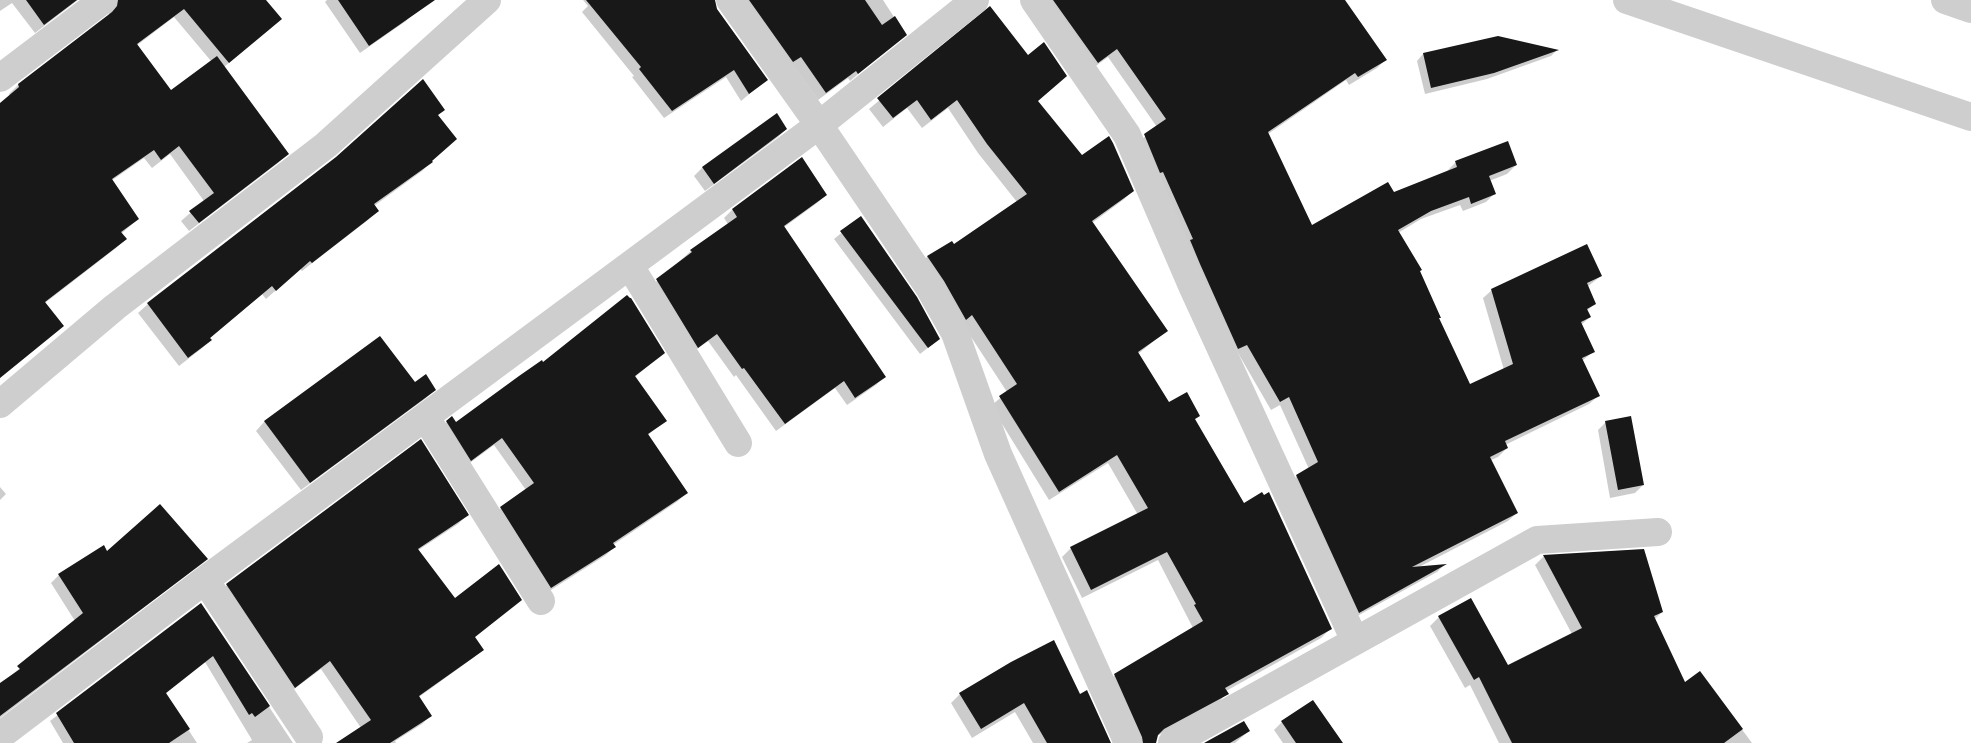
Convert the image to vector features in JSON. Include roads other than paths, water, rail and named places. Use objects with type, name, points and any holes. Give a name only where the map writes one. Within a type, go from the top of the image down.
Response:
[{"type":"street","points":[[0,78],[103,0]]},
{"type":"street","points":[[0,404],[115,307],[326,145],[488,0]]},
{"type":"street","points":[[730,0],[819,125],[930,289],[955,334],[998,454],[1128,743]]},
{"type":"street","points":[[1034,0],[1127,135],[1193,288],[1355,641]]},
{"type":"street","points":[[1627,0],[1971,117]]},
{"type":"street","points":[[1945,0],[1971,9]]},
{"type":"street","points":[[0,736],[205,580],[819,125],[961,4]]},
{"type":"street","points":[[630,266],[738,443]]},
{"type":"street","points":[[426,418],[540,601]]},
{"type":"street","points":[[1172,743],[1537,540],[1658,532]]},
{"type":"street","points":[[205,580],[309,737]]}]
